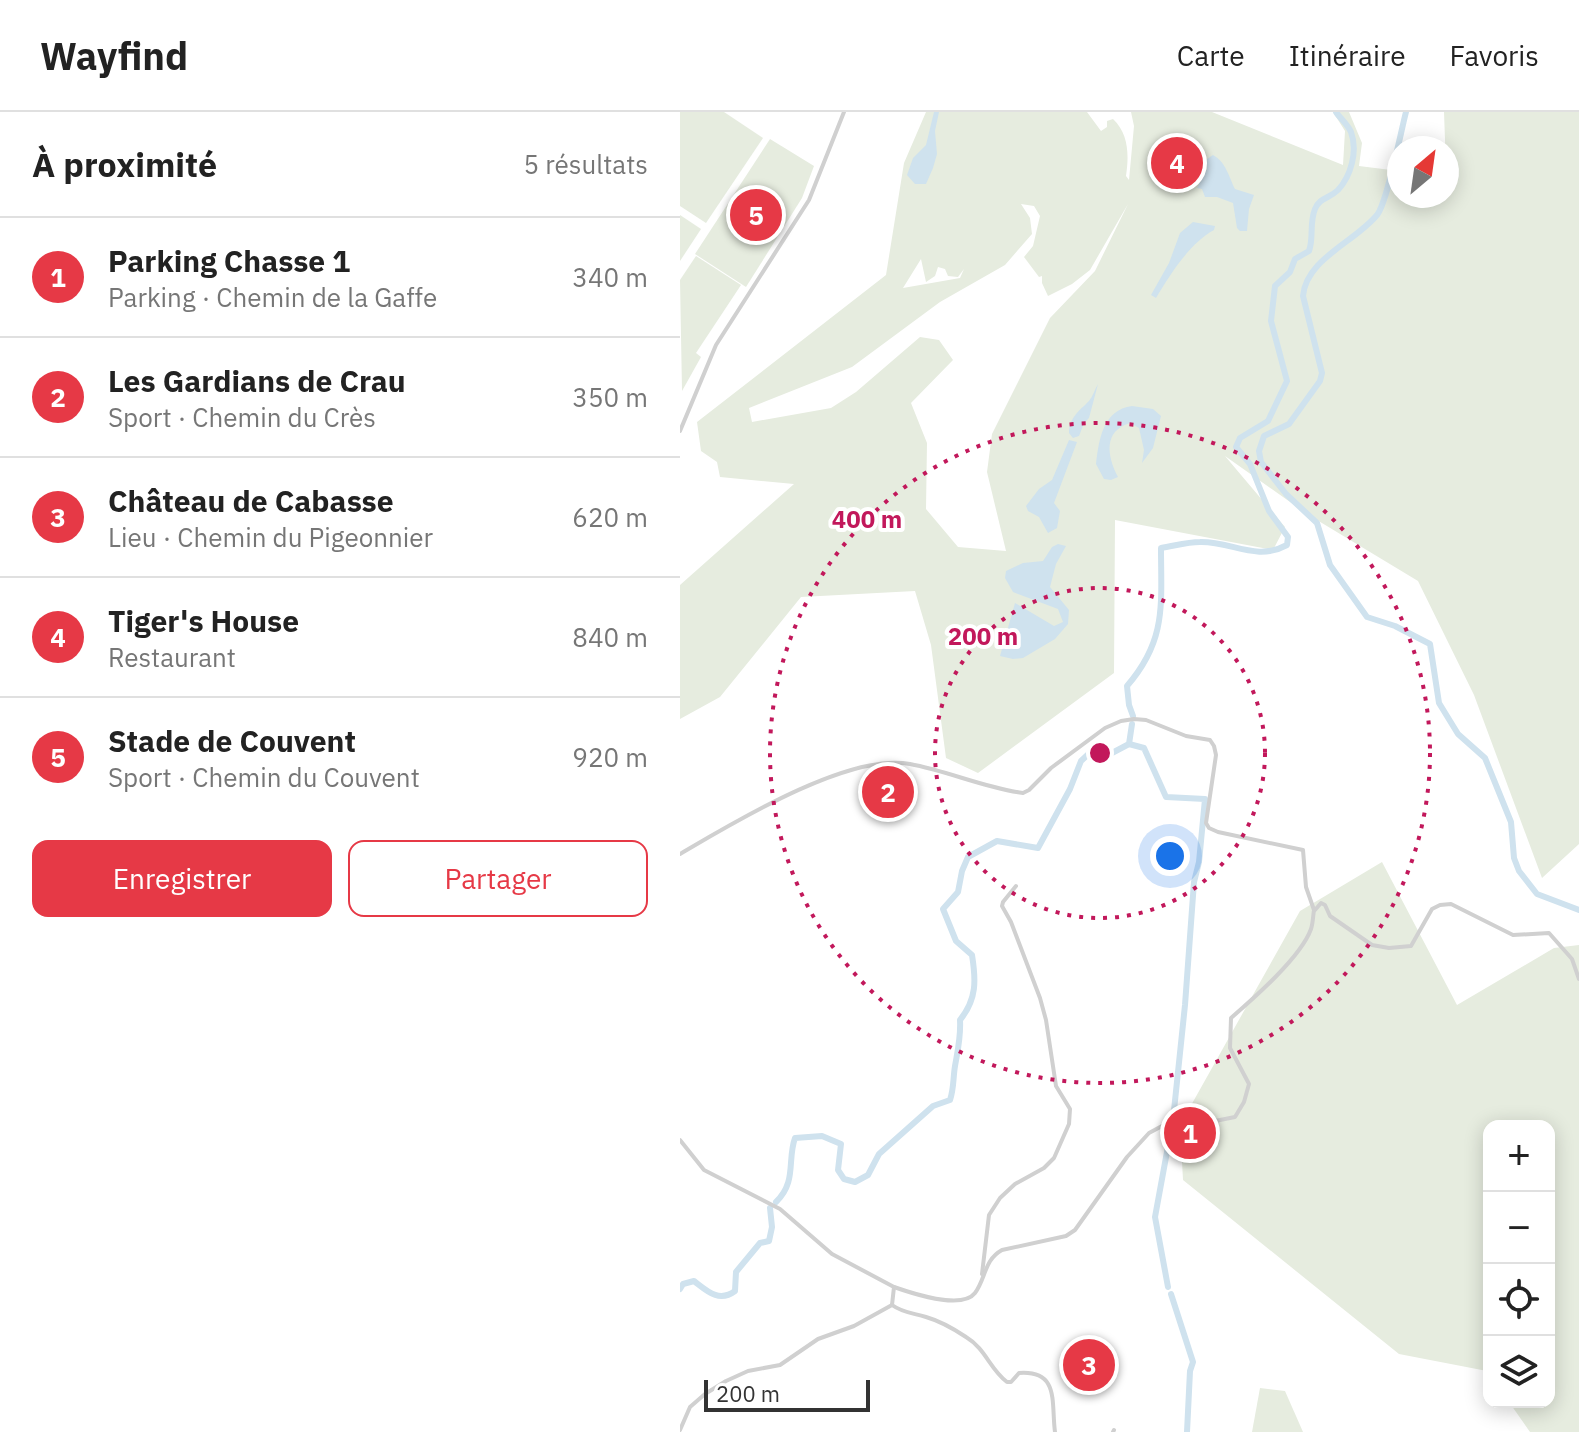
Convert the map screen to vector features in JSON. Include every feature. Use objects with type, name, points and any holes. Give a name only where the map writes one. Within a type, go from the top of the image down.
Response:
[{"type":"street","points":[[680,431],[716,345],[809,200],[844,112]]},
{"type":"street","points":[[680,854],[782,799],[837,775],[877,764],[909,764],[1023,793],[1105,728],[1121,721],[1146,720],[1186,736],[1205,738],[1214,746],[1216,755],[1206,823],[1209,828],[1303,850],[1306,887],[1314,910],[1311,929],[1302,944],[1262,990],[1231,1018],[1230,1048],[1249,1084],[1244,1102],[1235,1117],[1162,1126],[1149,1133],[1127,1157],[1075,1230],[1066,1236],[1002,1250],[988,1262],[974,1295],[967,1299],[922,1296],[894,1287],[832,1254],[780,1209],[704,1170],[680,1140]]},
{"type":"street","points":[[982,1276],[989,1215],[1000,1198],[1015,1184],[1044,1168],[1054,1158],[1069,1124],[1070,1109],[1056,1086],[1040,998],[1002,906],[1016,886]]},
{"type":"street","points":[[1314,910],[1321,903],[1330,916],[1372,945],[1404,949],[1417,939],[1432,909],[1451,904],[1513,935],[1549,933],[1572,959],[1579,979]]},
{"type":"street","points":[[892,1305],[894,1287]]},
{"type":"street","points":[[680,1430],[690,1407],[726,1381],[748,1371],[780,1365],[818,1339],[854,1326],[892,1305]]},
{"type":"street","points":[[892,1305],[902,1312],[928,1317],[972,1341],[985,1352],[990,1365],[1007,1382],[1019,1373],[1037,1374],[1046,1379],[1052,1389],[1055,1432]]},
{"type":"shaded area","points":[[680,112],[724,112],[763,138],[706,223],[680,206]]},
{"type":"shaded area","points":[[926,112],[1087,112],[1101,131],[1107,127],[1107,121],[1113,119],[1122,131],[1127,146],[1126,176],[1129,180],[1134,126],[1131,112],[1212,112],[1343,165],[1345,131],[1333,112],[1349,112],[1362,143],[1359,166],[1387,170],[1387,208],[1459,208],[1459,136],[1445,136],[1444,112],[1579,112],[1579,844],[1542,878],[1474,695],[1418,581],[1307,514],[1225,456],[1285,527],[1273,550],[1115,520],[1114,673],[978,773],[946,758],[931,645],[915,591],[801,597],[720,697],[680,719],[680,585],[794,484],[720,477],[717,462],[701,451],[697,422],[886,275],[904,163]],"holes":[[[1021,204],[1034,206],[1040,216],[1033,246],[1024,257],[1039,277],[1042,276],[1048,296],[1072,284],[1090,270],[1128,204],[1095,271],[1050,318],[992,434],[987,472],[1006,551],[958,547],[926,509],[927,443],[911,403],[953,360],[939,340],[920,337],[856,392],[831,408],[752,422],[749,408],[852,367],[940,302],[1005,265],[1032,234],[1030,218]],[[921,259],[926,282],[935,276],[938,267],[945,269],[948,276],[958,277],[964,269],[960,278],[903,288]]]},
{"type":"shaded area","points":[[770,139],[814,166],[802,198],[746,287],[695,254]]},
{"type":"shaded area","points":[[680,215],[701,229],[680,261]]},
{"type":"shaded area","points":[[696,256],[741,285],[696,353],[701,357],[682,391],[680,280]]},
{"type":"shaded area","points":[[1382,862],[1457,1005],[1554,948],[1579,945],[1579,1432],[1530,1432],[1513,1408],[1555,1408],[1555,1120],[1483,1120],[1483,1370],[1399,1354],[1183,1180],[1180,1125],[1300,911]]},
{"type":"shaded area","points":[[1260,1388],[1285,1391],[1303,1432],[1252,1432]]},
{"type":"water","points":[[934,112],[939,112],[935,131],[937,154],[926,184],[915,184],[907,175],[913,158],[926,145]]},
{"type":"water","points":[[1213,155],[1224,166],[1235,189],[1254,195],[1247,231],[1237,228],[1233,203],[1217,197],[1205,197],[1202,189],[1197,188],[1207,169],[1207,159]]},
{"type":"water","points":[[1193,222],[1215,226],[1214,230],[1189,251],[1156,298],[1151,295],[1169,263],[1180,233]]},
{"type":"water","points":[[1098,384],[1089,418],[1079,436],[1073,438],[1069,433],[1071,423]]},
{"type":"water","points":[[1132,406],[1153,409],[1161,416],[1153,448],[1142,463],[1144,450],[1139,428],[1130,423],[1121,427],[1111,438],[1110,445],[1111,461],[1118,477],[1104,479],[1096,464],[1104,427],[1115,413]]},
{"type":"water","points":[[1069,440],[1077,442],[1054,503],[1060,511],[1057,528],[1048,533],[1039,517],[1028,511],[1026,506],[1039,489],[1052,480]]},
{"type":"water","points":[[1058,544],[1066,546],[1056,564],[1050,587],[1069,610],[1068,624],[1055,639],[1023,658],[1000,656],[1015,603],[1054,626],[1063,622],[1058,609],[1013,592],[1005,578],[1006,571],[1023,563],[1043,561],[1052,547]]},
{"type":"waterway","points":[[1133,716],[1127,686],[1149,653],[1159,621],[1161,548],[1200,542],[1265,552],[1287,545],[1288,537],[1269,511],[1250,464],[1236,447],[1240,438],[1268,421],[1287,381],[1271,321],[1275,286],[1290,272],[1295,259],[1309,251],[1315,209],[1319,202],[1338,190],[1350,171],[1353,139],[1350,129],[1336,112]]},
{"type":"waterway","points":[[1406,112],[1389,182],[1377,215],[1322,261],[1306,283],[1303,296],[1322,373],[1320,381],[1289,424],[1264,436],[1259,451],[1261,462],[1286,494],[1317,523],[1330,565],[1367,617],[1395,626],[1430,644],[1439,703],[1458,734],[1485,758],[1511,822],[1514,858],[1519,871],[1537,894],[1579,910]]},
{"type":"waterway","points":[[776,1202],[787,1187],[795,1138],[822,1136],[841,1144],[838,1170],[844,1179],[855,1182],[868,1175],[879,1154],[933,1106],[950,1100],[960,1020],[970,1004],[974,973],[972,955],[956,941],[943,909],[958,892],[968,857],[997,841],[1038,848],[1070,789],[1081,761],[1097,746],[1112,753],[1129,744],[1132,724]]},
{"type":"waterway","points":[[1129,744],[1144,748],[1166,797],[1205,799],[1194,882],[1173,1120]]},
{"type":"waterway","points":[[1168,1287],[1155,1217],[1171,1130]]},
{"type":"waterway","points":[[680,1289],[683,1284],[694,1281],[718,1296],[735,1291],[736,1272],[760,1243],[769,1241],[772,1227],[770,1208]]},
{"type":"waterway","points":[[1171,1294],[1193,1362],[1187,1432]]},
{"type":"place","name":"Tiger's House","points":[[1177,163]]},
{"type":"place","name":"Stade de Couvent","points":[[756,215]]},
{"type":"place","name":"Les Gardians de Crau","points":[[888,792]]},
{"type":"place","name":"Parking Chasse 1","points":[[1190,1133]]},
{"type":"place","name":"Château de Cabasse","points":[[1089,1365]]}]
